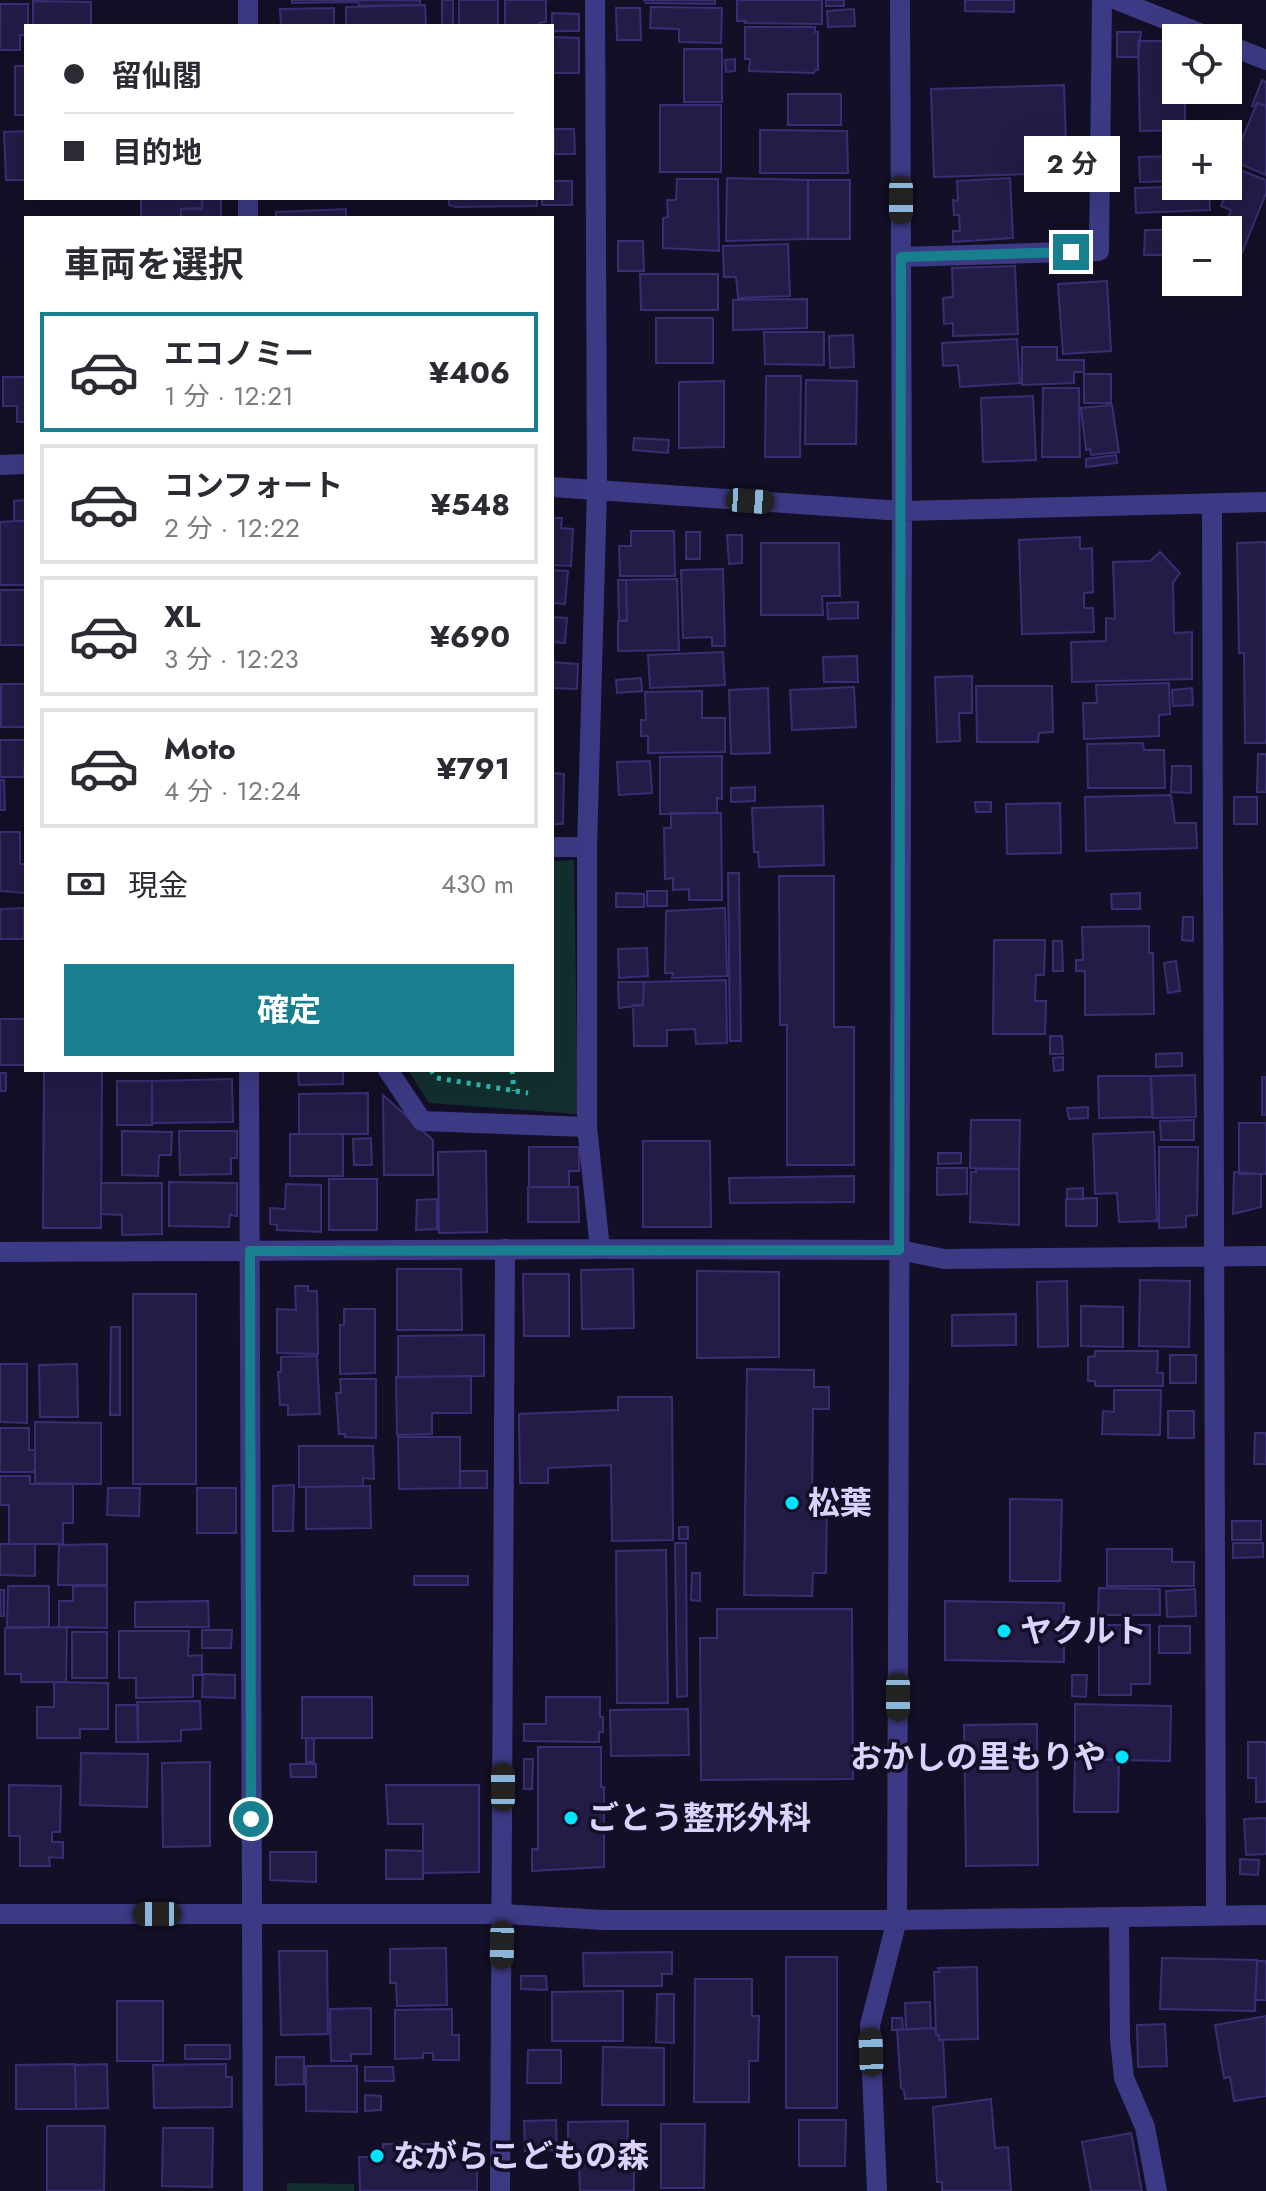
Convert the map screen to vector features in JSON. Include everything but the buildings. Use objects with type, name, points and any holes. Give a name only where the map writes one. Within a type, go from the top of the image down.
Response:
[{"type":"street","points":[[248,0],[248,24]]},
{"type":"street","points":[[595,0],[597,490],[587,847],[587,1127],[600,1249]]},
{"type":"street","points":[[877,2191],[870,2025],[897,1920],[902,511],[900,0]]},
{"type":"street","points":[[901,257],[1099,251],[1102,0]]},
{"type":"street","points":[[1117,0],[1177,24]]},
{"type":"street","points":[[1242,51],[1266,60]]},
{"type":"street","points":[[0,465],[24,464]]},
{"type":"street","points":[[554,487],[902,511],[1266,502]]},
{"type":"street","points":[[1212,505],[1216,1915]]},
{"type":"street","points":[[554,847],[587,847]]},
{"type":"street","points":[[249,1072],[253,2191]]},
{"type":"street","points":[[389,1072],[422,1121],[587,1127]]},
{"type":"street","points":[[500,2191],[505,1249]]},
{"type":"street","points":[[0,1252],[600,1249],[899,1250],[944,1259],[1266,1256]]},
{"type":"street","points":[[0,1914],[502,1914],[604,1920],[1266,1915]]},
{"type":"street","points":[[1119,1917],[1120,2040],[1124,2078],[1145,2127],[1157,2191]]},
{"type":"path","points":[[432,1072],[437,1078],[514,1091],[512,1072]]},
{"type":"green space","points":[[574,860],[578,1114],[429,1103],[409,1072],[554,1072],[554,861]]},
{"type":"green space","points":[[287,2183],[354,2184],[354,2191],[287,2191]]},
{"type":"place","name":"松葉","points":[[792,1503]]},
{"type":"place","name":"ヤクルト","points":[[1004,1631]]},
{"type":"place","name":"おかしの里もりや","points":[[1122,1757]]},
{"type":"place","name":"ごとう整形外科","points":[[571,1818]]},
{"type":"place","name":"ながらこどもの森","points":[[377,2156]]},
{"type":"route","points":[[251,1819],[250,1251],[899,1250],[901,257],[1071,252]]}]
